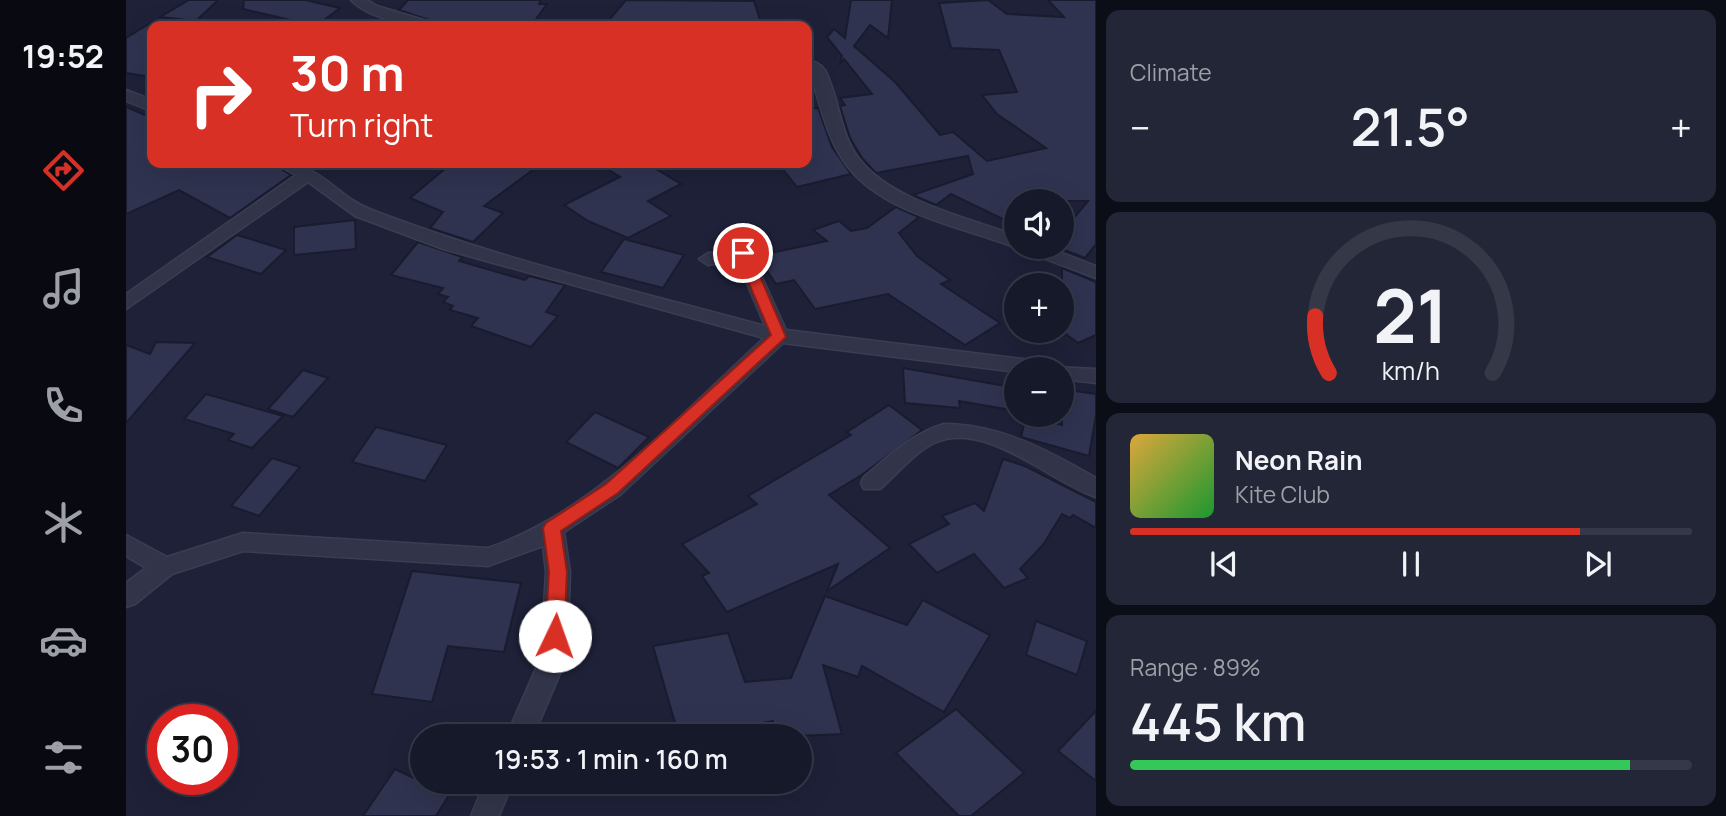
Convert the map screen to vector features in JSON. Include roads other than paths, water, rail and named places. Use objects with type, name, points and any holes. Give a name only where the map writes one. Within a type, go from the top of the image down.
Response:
[{"type":"street","points":[[358,0],[372,9],[418,21]]},
{"type":"street","points":[[812,67],[817,70],[838,130],[854,164],[880,188],[1004,237]]},
{"type":"street","points":[[126,95],[147,104]]},
{"type":"street","points":[[294,168],[308,174],[361,212],[449,245],[779,337],[1004,364]]},
{"type":"street","points":[[126,303],[308,174]]},
{"type":"street","points":[[708,259],[743,253],[779,337]]},
{"type":"street","points":[[1062,259],[1096,272]]},
{"type":"street","points":[[126,597],[164,567],[243,542],[488,557],[529,543],[612,489],[779,337]]},
{"type":"street","points":[[1074,373],[1096,376]]},
{"type":"street","points":[[872,483],[927,438],[948,431],[981,435],[1021,448],[1096,489]]},
{"type":"street","points":[[525,724],[554,657],[558,572],[552,528]]},
{"type":"street","points":[[126,544],[164,567]]},
{"type":"street","points":[[485,816],[494,794]]}]
